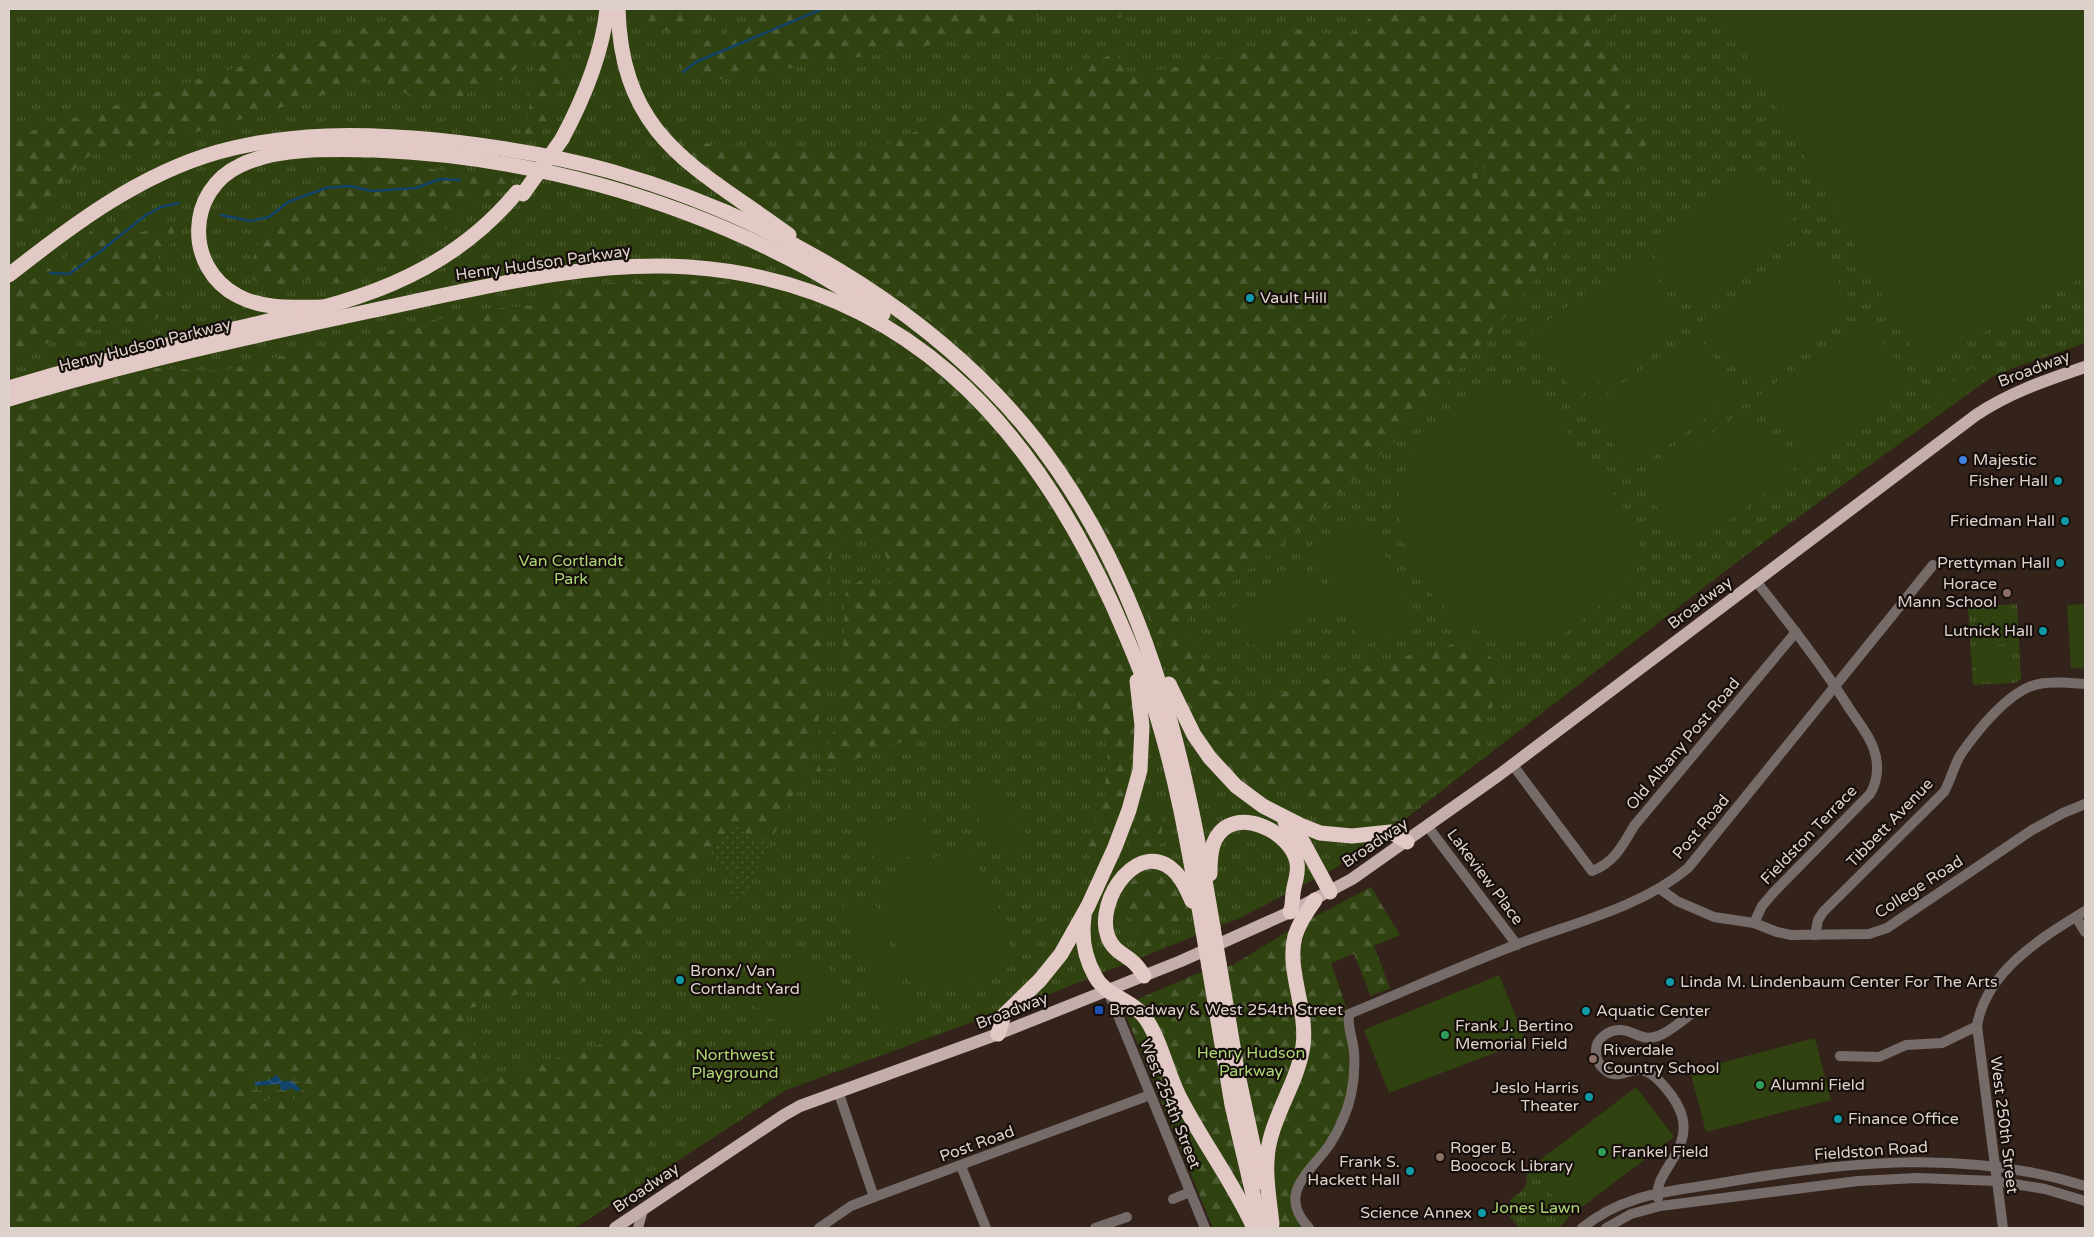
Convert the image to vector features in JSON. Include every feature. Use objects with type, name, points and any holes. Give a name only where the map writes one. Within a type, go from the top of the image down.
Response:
[{"type":"highway","points":[[558,138],[585,68],[599,9]]},
{"type":"highway","points":[[9,388],[133,353],[326,314],[427,267],[478,231],[520,193],[537,164],[558,138],[581,100],[593,70],[608,9]]},
{"type":"highway","points":[[618,9],[620,46],[628,77],[641,109],[660,136],[680,156],[840,272]]},
{"type":"highway","name":"Henry Hudson Parkway","points":[[9,274],[98,209],[176,167],[212,154],[262,142],[335,135],[392,136],[470,144],[528,152],[613,172],[724,212],[800,249],[888,302],[924,327],[967,365],[1022,422],[1059,471],[1096,533],[1125,590],[1160,679],[1189,796],[1210,906],[1208,929]]},
{"type":"highway","points":[[326,314],[272,306],[236,296],[222,286],[208,269],[199,244],[200,214],[213,188],[234,168],[258,158],[282,153],[377,150],[434,154],[513,165],[593,182],[689,215],[734,233],[809,269],[884,315],[912,335],[939,363]]},
{"type":"highway","name":"Henry Hudson Parkway","points":[[9,399],[326,314],[484,287],[622,268],[688,267],[762,278],[820,295],[881,324],[918,347],[939,363],[986,408],[1044,478],[1092,563],[1126,636],[1152,703],[1168,757],[1208,929],[1231,1098],[1269,1227]]},
{"type":"highway","points":[[1143,634],[1187,722],[1205,752],[1232,782],[1286,823],[1298,835],[1330,892]]},
{"type":"highway","points":[[998,1034],[1004,1015],[1036,984],[1061,954],[1088,906],[1115,847],[1129,810],[1140,770],[1142,741],[1141,708],[1126,636]]},
{"type":"highway","points":[[1267,809],[1324,834],[1352,836],[1391,832],[1407,842]]},
{"type":"highway","points":[[1210,906],[1210,860],[1215,840],[1228,827],[1245,822],[1262,826],[1274,832],[1286,842],[1295,856],[1297,877],[1290,912]]},
{"type":"highway","points":[[1144,976],[1133,962],[1112,946],[1105,925],[1112,894],[1120,880],[1132,868],[1145,862],[1156,862],[1166,865],[1174,871],[1186,888],[1208,929]]},
{"type":"highway","points":[[1269,1227],[1268,1152],[1272,1134],[1298,1071],[1303,1044],[1303,1016],[1294,965],[1293,947],[1298,928],[1315,900]]},
{"type":"highway","points":[[1088,906],[1083,923],[1084,946],[1095,977],[1108,990],[1135,1007],[1150,1024],[1179,1096],[1232,1184],[1254,1228]]},
{"type":"main road","name":"Broadway","points":[[615,1228],[792,1110],[838,1091],[998,1034],[1144,976],[1290,912],[1330,892],[1363,872],[1428,827],[1998,400],[2028,386],[2085,368]]},
{"type":"street","name":"Post Road","points":[[1309,1228],[1296,1210],[1294,1201],[1302,1180],[1328,1146],[1347,1111],[1352,1092],[1354,1070],[1354,1052],[1348,1021],[1349,1014],[1517,944],[1643,897],[1660,889],[1688,868],[1933,565]]},
{"type":"street","name":"Fieldston Terrace","points":[[1754,923],[1762,906],[1773,893],[1864,800],[1875,786],[1877,771],[1875,750],[1835,686],[1756,581]]},
{"type":"street","name":"Old Albany Post Road","points":[[1512,764],[1592,871],[1599,868],[1615,856],[1634,826],[1796,632]]},
{"type":"street","name":"Tibbett Avenue","points":[[1815,935],[1818,920],[1824,912],[1944,792],[1952,779],[1961,755],[2002,705],[2013,695],[2038,684],[2085,684]]},
{"type":"street","name":"College Road","points":[[1660,889],[1677,901],[1714,917],[1754,923],[1777,932],[1791,935],[1869,934],[1887,928],[2032,830],[2063,813],[2085,804]]},
{"type":"street","name":"Lakeview Place","points":[[1428,827],[1517,944]]},
{"type":"street","points":[[1840,1056],[1879,1057],[1906,1045],[1942,1043],[1977,1026],[1979,1013],[1990,990],[2011,964],[2085,911]]},
{"type":"street","points":[[2076,917],[2085,932]]},
{"type":"street","name":"West 254th Street","points":[[1108,990],[1205,1228]]},
{"type":"street","points":[[1660,1206],[1657,1193],[1683,1140],[1684,1129],[1680,1110],[1655,1076],[1647,1071],[1638,1070],[1621,1075],[1613,1074],[1599,1064],[1596,1050],[1601,1038],[1610,1032],[1621,1030],[1641,1038],[1659,1036],[1693,1012]]},
{"type":"street","name":"West 250th Street","points":[[1977,1026],[2003,1228]]},
{"type":"street","points":[[838,1091],[874,1197]]},
{"type":"street","name":"Post Road","points":[[819,1228],[851,1206],[1150,1095]]},
{"type":"street","name":"Fieldston Road","points":[[1582,1228],[1611,1208],[1627,1201],[1657,1193],[1840,1166],[1915,1161],[1994,1167],[2050,1175],[2085,1186]]},
{"type":"street","points":[[961,1166],[986,1228]]},
{"type":"street","name":"Fieldston Road","points":[[1606,1228],[1631,1214],[1660,1206],[1858,1181],[1917,1178],[1996,1181],[2045,1189],[2085,1200]]},
{"type":"street","points":[[1173,1199],[1190,1192]]},
{"type":"street","points":[[638,1228],[643,1210]]},
{"type":"street","points":[[1095,1228],[1127,1217]]},
{"type":"green space","name":"Van Cortlandt Park","points":[[9,9],[2085,9],[2085,343],[1990,378],[1742,558],[1404,820],[1334,869],[1238,919],[1052,993],[786,1090],[575,1228],[9,1228]]},
{"type":"green space","points":[[424,9],[585,9],[558,92],[540,135],[523,139],[527,124],[538,37],[510,76],[442,104],[369,80],[185,135],[141,151],[97,149],[66,177],[32,228],[10,227],[9,138]]},
{"type":"green space","points":[[639,9],[721,9],[707,21],[668,31],[642,20]]},
{"type":"green space","points":[[773,9],[1049,9],[1014,30],[708,81],[666,60]]},
{"type":"green space","points":[[1097,9],[1161,9],[1110,19]]},
{"type":"green space","points":[[1375,9],[1393,9],[1403,18],[1446,14],[1449,9],[1630,9],[1625,15],[1577,23],[1612,47],[1620,69],[1633,123],[1651,135],[1628,179],[1604,190],[1553,244],[1546,263],[1529,288],[1446,385],[1425,405],[1405,419],[1396,440],[1301,528],[1189,617],[1184,632],[1200,647],[1206,674],[1223,684],[1240,702],[1319,683],[1341,672],[1462,642],[1486,652],[1501,668],[1499,694],[1482,725],[1480,740],[1481,756],[1393,824],[1372,827],[1326,823],[1315,802],[1301,791],[1285,787],[1268,787],[1252,790],[1233,775],[1195,727],[1168,659],[1121,560],[1097,515],[1038,429],[1014,399],[937,326],[882,286],[698,163],[660,125],[658,114],[702,143],[817,153],[889,144],[947,117],[1116,53],[1131,76],[1253,51],[1297,29],[1337,37],[1364,29]]},
{"type":"green space","points":[[1721,9],[2085,9],[2085,276],[1923,367]]},
{"type":"green space","points":[[1481,163],[1489,176],[1474,185],[1466,173]]},
{"type":"green space","points":[[348,164],[421,168],[501,176],[508,182],[495,193],[472,203],[448,227],[417,253],[393,262],[374,256],[360,275],[346,281],[330,282],[298,277],[281,287],[264,289],[248,274],[259,241],[292,215],[317,174]]},
{"type":"green space","points":[[1756,168],[1803,233],[1695,311],[1648,246]]},
{"type":"green space","points":[[114,223],[142,232],[157,226],[175,226],[173,242],[158,255],[166,290],[157,319],[60,338],[9,357],[9,295],[64,258],[90,232],[104,225]]},
{"type":"green space","points":[[1810,242],[1857,307],[1750,385],[1703,320]]},
{"type":"green space","points":[[1639,254],[1686,320],[1578,398],[1531,333]]},
{"type":"green space","points":[[711,280],[779,292],[860,325],[958,386],[1030,474],[1068,533],[1098,595],[1130,670],[1137,732],[1125,798],[1104,856],[1082,850],[1104,801],[1108,746],[1079,718],[1075,693],[1037,707],[1002,728],[985,718],[982,712],[814,775],[834,731],[841,686],[846,589],[863,579],[869,587],[881,588],[891,582],[891,569],[887,559],[872,539],[855,538],[842,541],[832,547],[818,731],[804,772],[773,836],[757,842],[734,826],[712,853],[699,865],[672,917],[645,934],[615,967],[566,988],[556,983],[464,1010],[483,1082],[639,1032],[682,1031],[683,1039],[641,1174],[630,1188],[574,1228],[9,1228],[9,407],[151,368],[220,371],[481,310],[533,305],[578,284]]},
{"type":"green space","points":[[1865,318],[1912,383],[1805,461],[1758,396]]},
{"type":"green space","points":[[1694,331],[1740,393],[1633,471],[1587,409]]},
{"type":"green space","points":[[1973,367],[1982,379],[1934,413],[1926,401]]},
{"type":"green space","points":[[1499,385],[1542,397],[1636,524],[1641,556],[1630,583],[1556,640],[1508,643],[1459,623],[1429,591],[1407,554],[1397,506],[1406,466],[1429,433],[1469,400]]},
{"type":"green space","points":[[1748,407],[1795,472],[1688,550],[1641,485]]},
{"type":"green space","points":[[1366,518],[1418,618],[1362,647],[1310,546]]},
{"type":"green space","points":[[1315,569],[1333,608],[1250,647],[1232,608]]},
{"type":"green space","points":[[2017,604],[2021,679],[2014,683],[1973,685],[1968,607]]},
{"type":"green space","points":[[2085,604],[2085,669],[2071,668],[2067,605]]},
{"type":"green space","points":[[2009,612],[2010,626],[1979,628],[1978,614]]},
{"type":"green space","points":[[2009,629],[2010,644],[1979,646],[1978,632]]},
{"type":"green space","points":[[2010,647],[2011,662],[1980,664],[1979,650]]},
{"type":"green space","points":[[2011,666],[2012,680],[1981,682],[1980,667]]},
{"type":"green space","points":[[991,778],[1034,848],[1007,865],[964,795]]},
{"type":"green space","points":[[1149,796],[1162,819],[1162,843],[1150,851],[1132,852],[1128,843],[1140,815],[1141,801]]},
{"type":"green space","points":[[920,811],[934,847],[878,868],[864,831]]},
{"type":"green space","points":[[735,825],[757,842],[773,836],[741,902],[725,895],[736,875],[718,864],[709,855]]},
{"type":"green space","points":[[954,851],[965,853],[972,858],[985,878],[1003,921],[1007,934],[1009,954],[998,967],[978,979],[945,992],[928,993],[915,988],[901,965],[883,909],[885,893],[891,883],[909,868]]},
{"type":"green space","points":[[1150,867],[1168,878],[1188,908],[1155,952],[1148,953],[1129,915],[1116,911],[1129,885],[1139,874]]},
{"type":"green space","name":"Henry Hudson Parkway","points":[[1371,887],[1400,935],[1374,946],[1390,988],[1371,996],[1354,954],[1331,963],[1346,1007],[1344,1020],[1349,1047],[1349,1086],[1343,1110],[1326,1144],[1294,1186],[1305,1228],[1213,1228],[1122,1006],[1196,974],[1233,965],[1288,931]]},
{"type":"green space","points":[[872,894],[915,1017],[888,1032],[843,906]]},
{"type":"green space","points":[[793,957],[825,966],[830,970],[838,984],[842,995],[835,1011],[822,1020],[792,1025],[765,1017],[754,1005],[748,987],[753,973],[765,960]]},
{"type":"green space","name":"Frank J. Bertino Memorial Field","points":[[1499,975],[1526,1041],[1389,1093],[1364,1030]]},
{"type":"green space","name":"Alumni Field","points":[[1815,1038],[1831,1100],[1706,1132],[1690,1071]]},
{"type":"green space","points":[[247,1070],[253,1075],[276,1073],[299,1080],[305,1091],[297,1099],[289,1099],[284,1095],[267,1099],[267,1104],[259,1102],[247,1106],[251,1087]]},
{"type":"green space","name":"Frankel Field","points":[[1636,1087],[1674,1137],[1569,1217],[1531,1167]]},
{"type":"green space","name":"Jones Lawn","points":[[1531,1167],[1569,1217],[1559,1228],[1519,1228],[1510,1217],[1510,1200],[1526,1185],[1526,1170]]},
{"type":"water","points":[[277,1075],[282,1081],[292,1081],[301,1089],[296,1092],[293,1088],[282,1091],[279,1084],[256,1086],[254,1082],[269,1080]]},
{"type":"waterway","points":[[683,72],[696,62],[822,9]]},
{"type":"waterway","points":[[221,215],[250,221],[269,217],[288,202],[326,188],[350,186],[372,191],[416,188],[440,179],[460,180]]},
{"type":"waterway","points":[[50,273],[69,274],[146,215],[161,207],[179,203]]},
{"type":"place","name":"Vault Hill","points":[[1250,298]]},
{"type":"place","name":"Majestic","points":[[1963,460]]},
{"type":"place","name":"Fisher Hall","points":[[2058,481]]},
{"type":"place","name":"Friedman Hall","points":[[2065,521]]},
{"type":"place","name":"Prettyman Hall","points":[[2060,563]]},
{"type":"place","name":"Horace Mann School","points":[[2007,593]]},
{"type":"place","name":"Lutnick Hall","points":[[2043,631]]},
{"type":"place","name":"Bronx/ Van Cortlandt Yard","points":[[680,980]]},
{"type":"place","name":"Linda M. Lindenbaum Center For The Arts","points":[[1670,982]]},
{"type":"place","name":"Broadway & West 254th Street","points":[[1099,1010]]},
{"type":"place","name":"Aquatic Center","points":[[1586,1011]]},
{"type":"place","name":"Frank J. Bertino Memorial Field","points":[[1445,1035]]},
{"type":"place","name":"Riverdale Country School","points":[[1593,1059]]},
{"type":"place","name":"Alumni Field","points":[[1760,1085]]},
{"type":"place","name":"Jeslo Harris Theater","points":[[1589,1097]]},
{"type":"place","name":"Finance Office","points":[[1838,1119]]},
{"type":"place","name":"Frankel Field","points":[[1602,1152]]},
{"type":"place","name":"Roger B. Boocock Library","points":[[1440,1157]]},
{"type":"place","name":"Frank S. Hackett Hall","points":[[1410,1171]]},
{"type":"place","name":"Science Annex","points":[[1482,1213]]},
{"type":"park label","name":"Northwest Playground","points":[[735,1064]]}]
